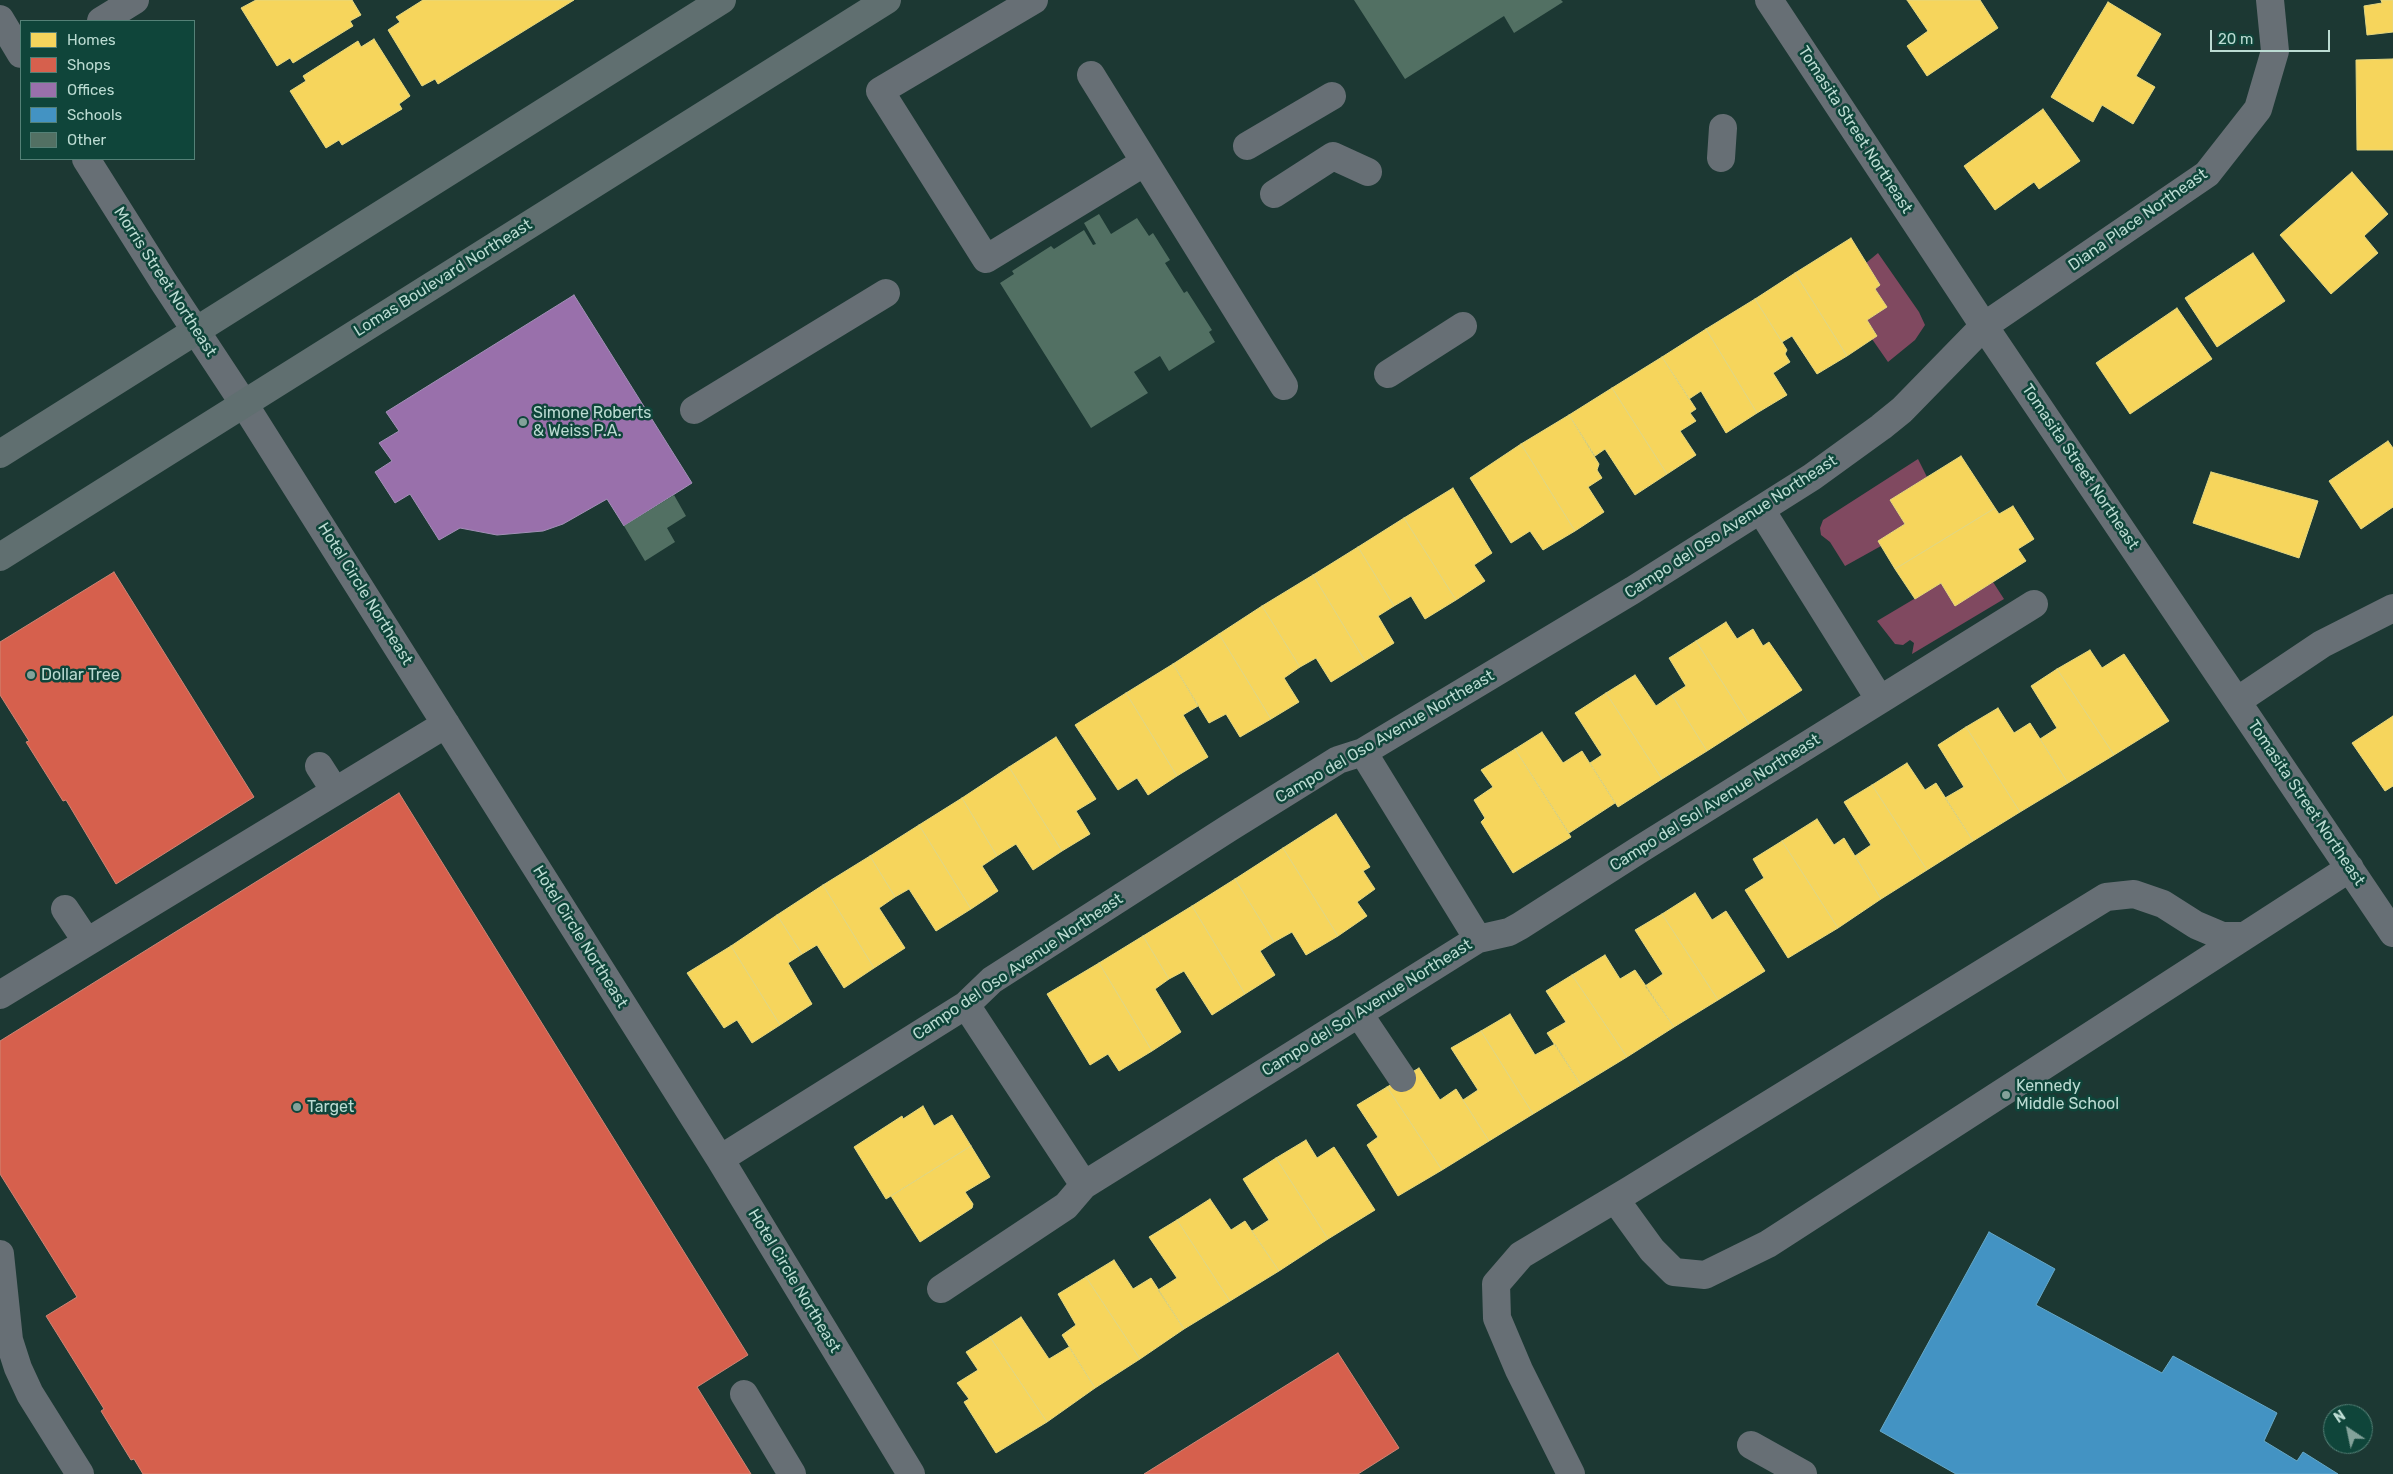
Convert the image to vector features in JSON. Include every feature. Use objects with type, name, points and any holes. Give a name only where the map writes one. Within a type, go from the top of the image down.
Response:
[{"type":"main road","points":[[0,454],[722,0]]},
{"type":"main road","name":"Lomas Boulevard Northeast","points":[[0,557],[887,0]]},
{"type":"street","points":[[103,20],[135,0]]},
{"type":"street","points":[[1034,0],[880,92],[986,259],[1145,162]]},
{"type":"street","name":"Tomasita Street Northeast","points":[[1769,0],[1984,326],[2393,933]]},
{"type":"street","name":"Diana Place Northeast","points":[[1984,326],[2207,174],[2258,110],[2274,52],[2270,0]]},
{"type":"street","points":[[0,19],[20,52]]},
{"type":"street","points":[[1091,75],[1284,386]]},
{"type":"street","points":[[1247,146],[1332,96]]},
{"type":"street","points":[[1722,158],[1723,128]]},
{"type":"street","points":[[1274,194],[1333,156],[1368,172]]},
{"type":"street","name":"Morris Street Northeast","points":[[87,160],[244,404]]},
{"type":"street","points":[[694,410],[886,293]]},
{"type":"street","points":[[1388,374],[1463,326]]},
{"type":"street","name":"Campo del Oso Avenue Northeast","points":[[720,1159],[966,1005],[992,980],[1338,760],[1363,752],[1626,595],[1812,477],[1902,410],[1984,326]]},
{"type":"street","name":"Hotel Circle Northeast","points":[[244,404],[720,1159],[912,1474]]},
{"type":"street","points":[[1761,510],[1880,700]]},
{"type":"street","name":"Campo del Sol Avenue Northeast","points":[[940,1288],[1066,1206],[1084,1186],[1478,939],[1509,932],[1655,839],[2034,604]]},
{"type":"street","points":[[2237,702],[2322,644],[2393,608]]},
{"type":"street","points":[[0,994],[446,724]]},
{"type":"street","points":[[1363,752],[1478,939]]},
{"type":"street","points":[[319,766],[335,791]]},
{"type":"street","points":[[1615,1199],[1652,1250],[1674,1272],[1705,1275],[1768,1244],[2350,868]]},
{"type":"street","points":[[1571,1474],[1519,1370],[1497,1318],[1496,1284],[1521,1255],[2106,897],[2134,894],[2163,904],[2196,925],[2222,936],[2243,936]]},
{"type":"street","points":[[66,909],[87,942]]},
{"type":"street","points":[[966,1005],[1084,1186]]},
{"type":"street","points":[[1359,1014],[1402,1078]]},
{"type":"street","points":[[0,1254],[9,1340],[18,1368],[30,1394],[80,1474]]},
{"type":"street","points":[[744,1394],[792,1474]]},
{"type":"street","points":[[1751,1445],[1803,1474]]},
{"type":"shaded area","points":[[1878,253],[1919,312],[1925,325],[1915,340],[1888,362],[1872,339],[1877,335],[1867,320],[1887,307],[1875,289],[1880,285],[1866,263]]},
{"type":"shaded area","points":[[1918,459],[1927,477],[1890,500],[1905,524],[1878,541],[1881,546],[1845,566],[1830,542],[1821,535],[1820,528],[1823,520]]},
{"type":"shaded area","points":[[1993,582],[2004,599],[1912,654],[1914,643],[1910,640],[1903,645],[1895,644],[1877,621],[1941,583],[1955,605]]},
{"type":"building: Homes","points":[[256,0],[352,0],[361,15],[350,21],[353,26],[293,63],[290,58],[277,66],[241,8]]},
{"type":"building: Homes","points":[[423,0],[574,0],[438,84],[435,79],[422,86],[388,30],[400,22],[396,17]]},
{"type":"building: Homes","points":[[1907,0],[1980,0],[1998,28],[1927,76],[1907,46],[1928,31]]},
{"type":"building: Homes","points":[[2381,0],[2393,0],[2393,32],[2367,35],[2364,6],[2382,3]]},
{"type":"building: Homes","points":[[2108,2],[2161,34],[2136,76],[2155,87],[2133,124],[2102,105],[2093,122],[2051,97]]},
{"type":"building: Homes","points":[[374,39],[410,96],[399,104],[402,109],[342,145],[339,140],[326,148],[290,91],[306,81],[303,76],[358,41],[361,47]]},
{"type":"building: Homes","points":[[2393,59],[2393,150],[2357,150],[2356,60]]},
{"type":"building: Homes","points":[[2043,109],[2080,161],[2039,189],[2034,182],[1995,210],[1964,166]]},
{"type":"building: Homes","points":[[2352,172],[2388,214],[2364,236],[2378,253],[2331,294],[2280,235]]},
{"type":"building: Homes","points":[[1851,238],[1880,285],[1875,289],[1887,307],[1867,320],[1877,336],[1847,356],[1795,273]]},
{"type":"building: Homes","points":[[2253,253],[2285,301],[2217,347],[2185,298]]},
{"type":"building: Homes","points":[[1795,273],[1847,356],[1817,374],[1792,336],[1782,342],[1755,299]]},
{"type":"building: Homes","points":[[1755,299],[1787,350],[1785,354],[1790,362],[1773,373],[1787,395],[1757,413],[1706,329]]},
{"type":"building: Homes","points":[[2177,308],[2212,359],[2130,414],[2096,363]]},
{"type":"building: Homes","points":[[1706,329],[1757,413],[1726,433],[1701,391],[1689,399],[1662,357]]},
{"type":"building: Homes","points":[[1662,357],[1696,409],[1690,413],[1696,421],[1680,431],[1696,455],[1667,474],[1612,388]]},
{"type":"building: Homes","points":[[1612,388],[1667,474],[1635,495],[1605,449],[1595,456],[1569,415]]},
{"type":"building: Homes","points":[[1569,415],[1599,464],[1597,470],[1602,478],[1588,487],[1604,512],[1575,531],[1521,444]]},
{"type":"building: Homes","points":[[2388,441],[2393,448],[2393,507],[2361,529],[2329,481]]},
{"type":"building: Homes","points":[[1521,444],[1575,531],[1543,550],[1530,531],[1511,543],[1470,478]]},
{"type":"building: Homes","points":[[1961,456],[1995,508],[1895,569],[1878,541],[1905,524],[1890,500]]},
{"type":"building: Homes","points":[[2211,472],[2318,501],[2299,558],[2193,523]]},
{"type":"building: Homes","points":[[1453,488],[1492,553],[1474,565],[1485,581],[1456,600],[1404,518]]},
{"type":"building: Homes","points":[[2013,506],[2034,539],[2018,549],[2026,561],[1955,606],[1941,583],[1915,599],[1895,569],[1995,508],[1999,514]]},
{"type":"building: Homes","points":[[1404,518],[1456,600],[1425,619],[1411,596],[1394,606],[1358,547]]},
{"type":"building: Homes","points":[[1358,547],[1394,606],[1378,616],[1394,643],[1365,661],[1313,575]]},
{"type":"building: Homes","points":[[1313,575],[1365,661],[1331,682],[1316,658],[1300,667],[1262,606]]},
{"type":"building: Homes","points":[[1262,606],[1300,667],[1284,678],[1299,702],[1271,719],[1219,634]]},
{"type":"building: Homes","points":[[1726,622],[1737,639],[1753,629],[1763,646],[1769,642],[1802,690],[1749,724],[1696,641]]},
{"type":"building: Homes","points":[[1219,634],[1271,719],[1240,737],[1226,714],[1209,723],[1173,664]]},
{"type":"building: Homes","points":[[1696,641],[1749,724],[1707,751],[1672,695],[1686,686],[1669,658]]},
{"type":"building: Homes","points":[[2090,650],[2102,668],[2124,654],[2169,721],[2114,755],[2057,669]]},
{"type":"building: Homes","points":[[1173,664],[1198,706],[1183,715],[1208,757],[1177,776],[1126,693]]},
{"type":"building: Homes","points":[[2057,669],[2114,755],[2068,783],[2040,739],[2057,728],[2031,686]]},
{"type":"building: Homes","points":[[1635,675],[1656,706],[1672,695],[1707,751],[1662,779],[1606,693]]},
{"type":"building: Homes","points":[[1126,693],[1177,776],[1148,795],[1137,778],[1118,790],[1075,725]]},
{"type":"building: Homes","points":[[1606,693],[1662,779],[1618,807],[1590,763],[1602,755],[1575,713]]},
{"type":"building: Homes","points":[[1998,708],[2014,733],[2030,723],[2068,783],[2020,812],[1966,727]]},
{"type":"building: Homes","points":[[2393,716],[2393,786],[2385,791],[2352,743]]},
{"type":"building: Homes","points":[[1966,727],[2020,812],[1973,841],[1945,798],[1964,787],[1938,745]]},
{"type":"building: Homes","points":[[1542,732],[1563,763],[1582,751],[1615,803],[1569,833],[1515,749]]},
{"type":"building: Homes","points":[[1056,737],[1096,799],[1076,811],[1090,834],[1062,851],[1009,767]]},
{"type":"building: Homes","points":[[1515,749],[1571,837],[1513,873],[1481,822],[1485,818],[1474,800],[1493,787],[1481,770]]},
{"type":"building: Homes","points":[[1907,763],[1925,790],[1936,783],[1973,841],[1927,870],[1872,785]]},
{"type":"building: Homes","points":[[1009,767],[1062,851],[1033,870],[1016,844],[997,856],[962,798]]},
{"type":"building: Homes","points":[[1872,785],[1927,870],[1881,899],[1855,856],[1871,845],[1844,802]]},
{"type":"building: Homes","points":[[962,798],[997,856],[982,866],[998,891],[971,909],[919,825]]},
{"type":"building: Homes","points":[[1336,814],[1370,867],[1363,871],[1375,889],[1357,902],[1367,916],[1338,936],[1283,848]]},
{"type":"building: Homes","points":[[1817,819],[1834,845],[1844,838],[1881,899],[1838,928],[1782,841]]},
{"type":"building: Homes","points":[[919,825],[971,909],[936,931],[909,889],[895,897],[870,856]]},
{"type":"building: Homes","points":[[1782,841],[1838,928],[1788,958],[1745,890],[1764,878],[1753,859]]},
{"type":"building: Homes","points":[[1283,848],[1338,936],[1306,955],[1292,932],[1274,942],[1235,879]]},
{"type":"building: Homes","points":[[870,856],[895,897],[879,908],[905,948],[874,968],[823,885]]},
{"type":"building: Homes","points":[[1235,879],[1274,942],[1260,951],[1275,975],[1245,994],[1192,906]]},
{"type":"building: Homes","points":[[823,885],[874,968],[844,988],[817,945],[802,954],[777,915]]},
{"type":"building: Homes","points":[[1695,893],[1712,920],[1726,911],[1765,971],[1718,1000],[1662,914]]},
{"type":"building: Homes","points":[[1192,906],[1245,994],[1212,1015],[1184,971],[1169,979],[1143,936]]},
{"type":"building: Homes","points":[[1662,914],[1718,1000],[1674,1027],[1645,986],[1663,974],[1635,930]]},
{"type":"building: Homes","points":[[777,915],[802,954],[788,963],[812,1004],[780,1025],[731,946]]},
{"type":"building: Homes","points":[[1143,936],[1169,979],[1155,989],[1181,1032],[1152,1051],[1099,963]]},
{"type":"building: Homes","points":[[731,946],[780,1025],[752,1043],[737,1020],[724,1028],[687,973]]},
{"type":"building: Homes","points":[[1605,955],[1620,979],[1635,970],[1674,1027],[1627,1057],[1572,975]]},
{"type":"building: Homes","points":[[1099,963],[1152,1051],[1119,1071],[1108,1054],[1090,1065],[1047,994]]},
{"type":"building: Homes","points":[[1572,975],[1627,1057],[1581,1085],[1547,1033],[1566,1022],[1546,991]]},
{"type":"building: Homes","points":[[1510,1014],[1535,1055],[1555,1044],[1581,1085],[1533,1114],[1481,1031]]},
{"type":"building: Homes","points":[[1481,1031],[1533,1114],[1489,1141],[1463,1100],[1478,1090],[1451,1048]]},
{"type":"building: Homes","points":[[1419,1068],[1440,1100],[1456,1089],[1489,1141],[1442,1170],[1387,1087]]},
{"type":"building: Homes","points":[[1387,1087],[1442,1170],[1398,1196],[1367,1145],[1378,1137],[1357,1105]]},
{"type":"building: Homes","points":[[923,1106],[934,1126],[952,1115],[971,1146],[886,1199],[854,1147],[902,1116],[903,1119]]},
{"type":"building: Homes","points":[[1306,1140],[1317,1158],[1334,1147],[1375,1210],[1328,1239],[1276,1158]]},
{"type":"building: Homes","points":[[971,1146],[990,1177],[965,1192],[973,1204],[972,1208],[920,1242],[891,1196]]},
{"type":"building: Homes","points":[[1276,1158],[1328,1239],[1279,1271],[1252,1231],[1269,1220],[1243,1179]]},
{"type":"building: Homes","points":[[1210,1199],[1231,1230],[1245,1221],[1279,1271],[1230,1301],[1177,1220]]},
{"type":"building: Homes","points":[[1177,1220],[1230,1301],[1184,1329],[1158,1290],[1177,1278],[1149,1237]]},
{"type":"building: Homes","points":[[1114,1260],[1133,1289],[1151,1278],[1184,1329],[1140,1359],[1086,1277]]},
{"type":"building: Homes","points":[[1086,1277],[1140,1359],[1095,1388],[1062,1335],[1076,1325],[1058,1294]]},
{"type":"building: Homes","points":[[1021,1317],[1049,1359],[1069,1347],[1095,1388],[1047,1422],[990,1337]]},
{"type":"building: Homes","points":[[990,1337],[1047,1422],[996,1453],[964,1402],[969,1399],[957,1383],[978,1370],[966,1352]]},
{"type":"building: Shops","points":[[114,572],[254,797],[116,884],[66,800],[63,801],[26,742],[29,741],[0,695],[0,642]]},
{"type":"building: Shops","name":"Target","points":[[399,793],[748,1355],[697,1387],[751,1474],[143,1474],[134,1459],[131,1460],[101,1411],[104,1409],[46,1316],[77,1297],[0,1174],[0,1041]]},
{"type":"building: Shops","points":[[1338,1353],[1399,1448],[1358,1474],[1144,1474]]},
{"type":"building: Offices","name":"Simone Roberts & Weiss P.A.","points":[[574,295],[692,483],[624,526],[607,499],[563,524],[543,531],[497,535],[460,528],[439,540],[410,494],[395,503],[375,472],[392,461],[379,443],[399,431],[386,412]]},
{"type":"building: Schools","points":[[1989,1232],[2055,1269],[2036,1305],[2162,1373],[2173,1356],[2277,1413],[2264,1441],[2297,1461],[2303,1452],[2338,1474],[1956,1474],[1880,1431]]},
{"type":"building: Other","points":[[1354,0],[1561,0],[1563,2],[1514,33],[1504,16],[1405,79]]},
{"type":"building: Other","points":[[1099,214],[1111,234],[1137,218],[1149,236],[1153,233],[1170,260],[1165,263],[1184,293],[1187,291],[1212,330],[1209,332],[1215,342],[1169,371],[1160,356],[1134,372],[1148,393],[1091,428],[1000,283],[1014,274],[1012,271],[1051,246],[1054,249],[1084,230],[1093,245],[1096,244],[1084,223]]},
{"type":"building: Other","points":[[674,495],[686,516],[667,528],[675,542],[645,561],[624,526]]},
{"type":"place","name":"Simone Roberts & Weiss P.A.","points":[[523,422]]},
{"type":"place","name":"Dollar Tree","points":[[31,675]]},
{"type":"place","name":"Kennedy Middle School","points":[[2006,1095]]},
{"type":"place","name":"Target","points":[[297,1107]]}]
